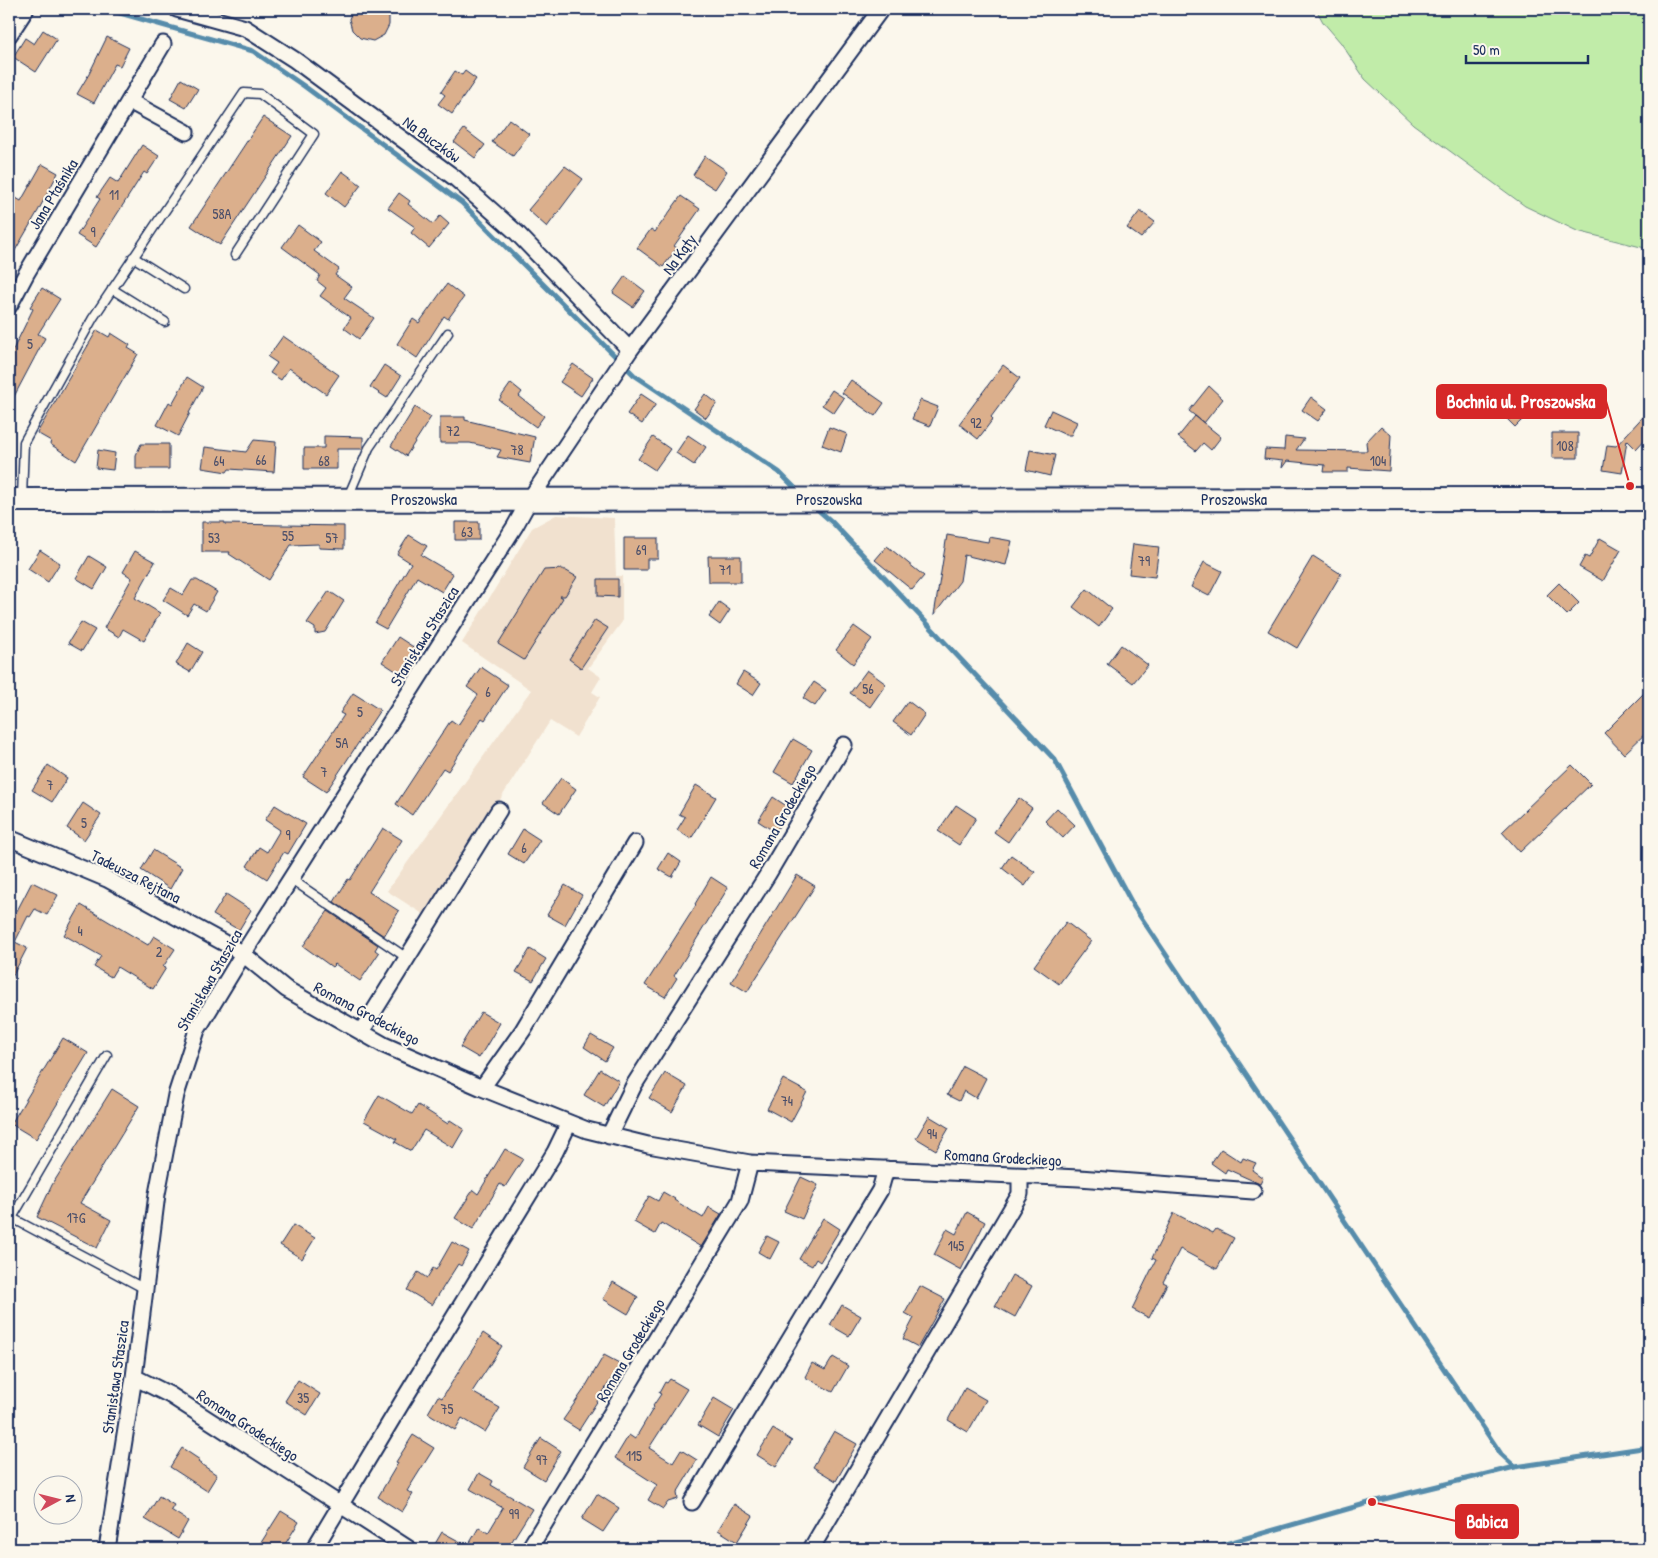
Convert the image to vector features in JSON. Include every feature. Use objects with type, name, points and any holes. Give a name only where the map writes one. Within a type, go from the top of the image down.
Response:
[{"type":"main road","name":"Proszowska","points":[[15,500],[1649,500]]},
{"type":"street","points":[[9,35],[26,9]]},
{"type":"street","name":"Na Buczków","points":[[177,9],[245,28],[295,60],[455,178],[517,233],[628,353]]},
{"type":"street","name":"Na Kąty","points":[[516,526],[530,499],[628,353],[881,9]]},
{"type":"street","name":"Jana Ptaśnika","points":[[9,306],[26,274],[163,44]]},
{"type":"street","points":[[129,101],[186,132]]},
{"type":"street","name":"Stanisława Staszica","points":[[107,1549],[134,1378],[157,1194],[176,1094],[197,1030],[516,526]]},
{"type":"street","name":"Romana Grodeckiego","points":[[609,1136],[634,1085],[768,874],[844,744]]},
{"type":"street","points":[[361,1032],[499,810]]},
{"type":"street","name":"Tadeusza Rejtana","points":[[9,838],[107,879],[244,954]]},
{"type":"street","points":[[482,1088],[523,1030],[635,843]]},
{"type":"street","name":"Romana Grodeckiego","points":[[244,954],[286,989],[384,1045],[482,1088],[587,1130],[609,1136],[648,1145],[750,1163],[1079,1178],[1253,1191]]},
{"type":"street","points":[[314,1549],[400,1404],[555,1152],[569,1122]]},
{"type":"street","name":"Romana Grodeckiego","points":[[529,1549],[740,1201],[750,1163]]},
{"type":"street","points":[[692,1502],[880,1190],[886,1169]]},
{"type":"street","points":[[811,1549],[1020,1194],[1020,1176]]},
{"type":"street","name":"Romana Grodeckiego","points":[[134,1378],[170,1395],[409,1549]]},
{"type":"lane","points":[[15,500],[24,442],[93,318],[244,93],[260,94],[314,134],[235,255]]},
{"type":"lane","points":[[133,257],[184,289]]},
{"type":"lane","points":[[112,289],[164,322]]},
{"type":"lane","points":[[347,500],[368,448],[448,333]]},
{"type":"lane","points":[[291,879],[407,958]]},
{"type":"lane","points":[[107,1054],[12,1218],[145,1289]]},
{"type":"shaded area","points":[[556,515],[614,518],[616,576],[622,576],[622,622],[588,668],[601,677],[592,692],[600,697],[576,737],[550,721],[426,916],[387,891],[531,690],[462,643],[532,528]]},
{"type":"green space","points":[[1316,9],[1649,9],[1649,249],[1577,231],[1525,206],[1413,124],[1365,79],[1341,43],[1323,22]]},
{"type":"building","points":[[353,9],[385,9],[389,14],[389,25],[384,35],[373,41],[360,38],[352,30],[349,19]]},
{"type":"building","points":[[43,30],[57,39],[36,72],[13,57],[25,38],[34,44]]},
{"type":"building","points":[[107,37],[129,48],[120,66],[115,64],[94,103],[77,94]]},
{"type":"building","points":[[455,71],[462,75],[465,71],[476,79],[452,114],[438,104],[445,95],[441,92]]},
{"type":"building","points":[[181,79],[198,89],[186,108],[170,99]]},
{"type":"building","points":[[263,117],[292,136],[220,245],[191,226]]},
{"type":"building","points":[[509,119],[529,134],[513,156],[492,142]]},
{"type":"building","points":[[464,129],[485,145],[475,158],[454,142]]},
{"type":"building","points":[[142,145],[159,156],[147,174],[144,172],[96,247],[77,235],[100,199],[97,197],[110,178],[118,183]]},
{"type":"building","points":[[705,156],[727,171],[715,189],[693,175]]},
{"type":"building","points":[[42,164],[58,173],[9,261],[9,210],[16,198],[21,201]]},
{"type":"building","points":[[565,166],[583,179],[547,227],[528,210]]},
{"type":"building","points":[[342,171],[361,185],[344,207],[326,193]]},
{"type":"building","points":[[399,193],[410,201],[408,204],[433,224],[440,216],[449,224],[429,248],[411,233],[415,227],[388,208]]},
{"type":"building","points":[[681,196],[700,209],[674,246],[677,248],[663,267],[637,248],[651,229],[655,232]]},
{"type":"building","points":[[1140,211],[1155,222],[1141,238],[1127,228]]},
{"type":"building","points":[[298,225],[321,242],[314,251],[339,269],[335,275],[352,287],[344,298],[374,318],[359,339],[344,328],[351,318],[320,296],[326,288],[317,281],[320,275],[282,247]]},
{"type":"building","points":[[625,276],[645,291],[633,307],[613,293]]},
{"type":"building","points":[[447,284],[464,297],[448,319],[444,316],[417,358],[397,344],[413,319],[419,323]]},
{"type":"building","points":[[42,288],[60,299],[38,334],[45,338],[9,406],[9,358],[33,309],[30,307]]},
{"type":"building","points":[[97,330],[109,337],[111,333],[130,345],[128,348],[138,354],[76,461],[50,444],[51,441],[37,433]]},
{"type":"building","points":[[283,336],[339,375],[326,394],[289,368],[281,380],[270,373],[277,363],[268,357]]},
{"type":"building","points":[[573,364],[593,378],[581,396],[560,382]]},
{"type":"building","points":[[384,365],[401,376],[387,398],[370,387]]},
{"type":"building","points":[[1003,365],[1020,378],[991,417],[993,419],[978,439],[959,424]]},
{"type":"building","points":[[187,377],[203,387],[178,436],[157,425],[169,402],[172,404]]},
{"type":"building","points":[[851,380],[884,403],[875,416],[842,393]]},
{"type":"building","points":[[511,383],[522,392],[519,396],[544,416],[536,427],[499,400]]},
{"type":"building","points":[[1209,386],[1223,399],[1204,423],[1189,411]]},
{"type":"building","points":[[1510,386],[1533,409],[1515,427],[1492,404]]},
{"type":"building","points":[[832,390],[844,398],[834,413],[822,405]]},
{"type":"building","points":[[641,394],[656,404],[642,424],[627,414]]},
{"type":"building","points":[[705,394],[717,403],[706,418],[694,409]]},
{"type":"building","points":[[1311,397],[1327,409],[1318,421],[1302,410]]},
{"type":"building","points":[[920,400],[938,407],[930,426],[912,419]]},
{"type":"building","points":[[415,407],[431,417],[406,456],[391,446]]},
{"type":"building","points":[[1051,410],[1077,422],[1071,435],[1066,435],[1044,425]]},
{"type":"building","points":[[1649,410],[1649,435],[1636,449],[1627,440],[1622,473],[1603,470],[1607,445],[1616,446]]},
{"type":"building","points":[[1195,416],[1221,437],[1211,450],[1203,443],[1196,451],[1178,437]]},
{"type":"building","points":[[440,417],[465,417],[465,420],[535,437],[530,463],[497,457],[501,450],[470,443],[440,443]]},
{"type":"building","points":[[1381,426],[1391,435],[1389,471],[1348,468],[1348,472],[1324,472],[1325,465],[1287,461],[1282,468],[1283,461],[1264,459],[1265,449],[1284,450],[1285,437],[1304,439],[1296,450],[1367,451],[1366,442]]},
{"type":"building","points":[[829,427],[847,434],[841,452],[822,445]]},
{"type":"building","points":[[1552,433],[1578,433],[1578,458],[1552,458]]},
{"type":"building","points":[[688,435],[706,447],[694,465],[676,453]]},
{"type":"building","points":[[324,436],[363,437],[363,449],[337,449],[337,469],[304,469],[304,448],[324,448]]},
{"type":"building","points":[[653,437],[670,449],[655,470],[638,459]]},
{"type":"building","points":[[254,440],[276,442],[274,472],[229,469],[227,472],[202,468],[205,447],[246,452]]},
{"type":"building","points":[[141,444],[169,444],[169,469],[136,469],[136,455]]},
{"type":"building","points":[[98,450],[115,453],[113,470],[96,468]]},
{"type":"building","points":[[1030,450],[1055,455],[1050,476],[1026,470]]},
{"type":"building","points":[[202,522],[344,526],[344,549],[319,548],[319,544],[291,545],[269,580],[229,554],[230,552],[202,552]]},
{"type":"building","points":[[455,522],[479,522],[479,540],[455,540]]},
{"type":"building","points":[[409,535],[427,546],[421,555],[453,574],[442,592],[417,577],[386,629],[375,623],[411,563],[397,554]]},
{"type":"building","points":[[947,535],[988,542],[989,537],[1012,541],[1006,565],[964,555],[960,581],[934,615]]},
{"type":"building","points":[[624,538],[658,538],[658,559],[647,559],[647,570],[624,570]]},
{"type":"building","points":[[1600,538],[1621,550],[1603,581],[1579,567],[1585,556],[1589,558]]},
{"type":"building","points":[[1133,544],[1159,547],[1155,577],[1129,574]]},
{"type":"building","points":[[887,546],[924,576],[912,590],[875,560]]},
{"type":"building","points":[[40,550],[60,563],[48,582],[28,569]]},
{"type":"building","points":[[135,551],[155,562],[135,598],[160,613],[144,641],[123,629],[119,637],[104,628],[132,578],[123,572]]},
{"type":"building","points":[[89,556],[107,567],[94,589],[76,578]]},
{"type":"building","points":[[708,556],[741,556],[741,582],[709,582]]},
{"type":"building","points":[[1313,556],[1341,574],[1297,648],[1268,631]]},
{"type":"building","points":[[1204,562],[1222,571],[1209,596],[1191,587]]},
{"type":"building","points":[[563,569],[577,577],[565,596],[560,596],[563,598],[524,660],[498,644],[544,570]]},
{"type":"building","points":[[598,579],[618,579],[618,597],[598,596]]},
{"type":"building","points":[[192,580],[197,580],[217,592],[206,611],[194,604],[187,615],[163,600],[171,588],[183,595]]},
{"type":"building","points":[[1559,583],[1579,603],[1567,615],[1547,595]]},
{"type":"building","points":[[1087,589],[1112,609],[1099,627],[1073,607]]},
{"type":"building","points":[[329,591],[344,601],[325,632],[315,634],[315,628],[307,623]]},
{"type":"building","points":[[719,602],[730,610],[720,625],[709,617]]},
{"type":"building","points":[[595,620],[608,628],[581,668],[569,659]]},
{"type":"building","points":[[81,622],[95,630],[82,651],[68,643]]},
{"type":"building","points":[[854,626],[872,639],[853,664],[836,650]]},
{"type":"building","points":[[398,637],[418,650],[402,675],[382,662]]},
{"type":"building","points":[[188,643],[202,652],[190,672],[176,664]]},
{"type":"building","points":[[1121,645],[1148,665],[1133,683],[1107,664]]},
{"type":"building","points":[[481,667],[508,685],[485,720],[482,718],[448,771],[443,768],[412,815],[396,804],[451,720],[458,725],[478,695],[467,687]]},
{"type":"building","points":[[867,670],[886,684],[870,707],[850,693]]},
{"type":"building","points":[[743,672],[761,683],[753,695],[736,684]]},
{"type":"building","points":[[814,682],[826,690],[815,706],[803,698]]},
{"type":"building","points":[[1649,688],[1649,730],[1624,754],[1604,733]]},
{"type":"building","points":[[353,693],[380,710],[326,792],[303,777],[344,715],[340,713]]},
{"type":"building","points":[[908,701],[925,714],[911,735],[893,722]]},
{"type":"building","points":[[793,739],[812,750],[793,783],[774,772]]},
{"type":"building","points":[[48,765],[67,778],[52,802],[32,790]]},
{"type":"building","points":[[1572,765],[1591,784],[1520,852],[1502,832]]},
{"type":"building","points":[[561,778],[576,789],[559,814],[543,803]]},
{"type":"building","points":[[696,785],[716,797],[691,839],[677,830],[685,817],[679,814]]},
{"type":"building","points":[[773,797],[791,809],[775,832],[758,821]]},
{"type":"building","points":[[1019,798],[1032,808],[1008,842],[994,832]]},
{"type":"building","points":[[83,803],[101,815],[84,840],[67,828]]},
{"type":"building","points":[[275,805],[306,824],[288,854],[284,852],[267,879],[247,866],[259,847],[267,852],[280,830],[265,820]]},
{"type":"building","points":[[956,805],[976,818],[959,845],[938,831]]},
{"type":"building","points":[[1057,808],[1075,825],[1063,838],[1045,821]]},
{"type":"building","points":[[383,828],[402,840],[369,892],[399,911],[384,936],[334,902]]},
{"type":"building","points":[[523,829],[540,840],[524,864],[508,854]]},
{"type":"building","points":[[153,850],[182,868],[170,889],[141,870]]},
{"type":"building","points":[[668,853],[681,862],[672,877],[658,869]]},
{"type":"building","points":[[1011,855],[1035,872],[1025,886],[1002,868]]},
{"type":"building","points":[[797,875],[815,886],[747,992],[731,982]]},
{"type":"building","points":[[711,877],[728,888],[674,976],[677,978],[665,997],[645,985],[696,905]]},
{"type":"building","points":[[32,882],[58,895],[47,915],[35,909],[30,917],[28,916],[15,942],[27,948],[9,983],[9,926]]},
{"type":"building","points":[[565,885],[582,895],[565,925],[547,915]]},
{"type":"building","points":[[226,894],[251,910],[239,930],[213,915]]},
{"type":"building","points":[[81,905],[148,945],[154,936],[175,949],[163,967],[166,968],[153,989],[117,967],[111,977],[94,967],[101,956],[64,935]]},
{"type":"building","points":[[328,911],[378,945],[375,950],[379,953],[360,981],[335,964],[332,967],[303,946]]},
{"type":"building","points":[[1066,922],[1091,941],[1059,984],[1034,966]]},
{"type":"building","points":[[530,949],[546,959],[533,981],[516,972]]},
{"type":"building","points":[[481,1012],[500,1023],[479,1058],[460,1047]]},
{"type":"building","points":[[591,1035],[613,1048],[605,1061],[584,1047]]},
{"type":"building","points":[[63,1038],[88,1053],[36,1139],[11,1124]]},
{"type":"building","points":[[963,1066],[986,1078],[976,1098],[964,1091],[959,1101],[947,1095]]},
{"type":"building","points":[[600,1069],[619,1081],[604,1107],[584,1095]]},
{"type":"building","points":[[665,1073],[687,1086],[672,1112],[649,1098]]},
{"type":"building","points":[[783,1079],[807,1092],[791,1122],[767,1109]]},
{"type":"building","points":[[112,1089],[139,1106],[80,1203],[111,1220],[97,1248],[37,1217],[52,1185]]},
{"type":"building","points":[[379,1095],[412,1114],[418,1105],[448,1124],[450,1120],[464,1129],[453,1148],[424,1130],[411,1151],[395,1142],[397,1139],[364,1121]]},
{"type":"building","points":[[929,1116],[949,1128],[936,1150],[916,1138]]},
{"type":"building","points":[[505,1149],[523,1159],[505,1187],[500,1184],[473,1229],[455,1218],[473,1190],[478,1194]]},
{"type":"building","points":[[1221,1149],[1241,1162],[1243,1158],[1256,1163],[1252,1170],[1263,1178],[1260,1184],[1227,1169],[1225,1173],[1211,1163]]},
{"type":"building","points":[[801,1177],[818,1185],[802,1219],[784,1211]]},
{"type":"building","points":[[663,1192],[703,1218],[709,1207],[721,1214],[701,1247],[661,1223],[655,1234],[634,1222],[649,1196],[658,1201]]},
{"type":"building","points":[[967,1212],[985,1222],[961,1270],[934,1255],[947,1229],[956,1234]]},
{"type":"building","points":[[1174,1213],[1213,1233],[1216,1229],[1234,1238],[1217,1269],[1180,1249],[1163,1282],[1167,1284],[1149,1318],[1132,1309],[1156,1260],[1152,1258]]},
{"type":"building","points":[[823,1218],[840,1229],[820,1262],[816,1259],[812,1266],[799,1259]]},
{"type":"building","points":[[293,1225],[315,1238],[302,1259],[280,1245]]},
{"type":"building","points":[[767,1236],[779,1242],[770,1259],[758,1252]]},
{"type":"building","points":[[452,1242],[469,1251],[461,1266],[458,1264],[432,1305],[407,1290],[418,1272],[427,1278],[433,1268],[436,1270]]},
{"type":"building","points":[[1012,1275],[1032,1286],[1015,1317],[995,1306]]},
{"type":"building","points":[[613,1282],[638,1297],[628,1314],[603,1299]]},
{"type":"building","points":[[920,1286],[945,1299],[918,1347],[903,1339],[914,1318],[905,1313]]},
{"type":"building","points":[[842,1305],[861,1316],[849,1336],[830,1325]]},
{"type":"building","points":[[483,1333],[502,1346],[472,1392],[500,1408],[485,1432],[462,1418],[455,1430],[428,1413],[438,1396],[442,1398]]},
{"type":"building","points":[[604,1355],[621,1364],[579,1430],[563,1420]]},
{"type":"building","points":[[833,1357],[848,1366],[833,1392],[805,1377],[812,1363],[825,1370]]},
{"type":"building","points":[[670,1379],[687,1389],[649,1448],[673,1463],[681,1450],[697,1460],[677,1493],[678,1499],[668,1502],[663,1509],[648,1500],[657,1485],[615,1458],[629,1435],[635,1439],[661,1394],[659,1393],[665,1382],[667,1383]]},
{"type":"building","points":[[298,1380],[320,1394],[307,1415],[285,1401]]},
{"type":"building","points":[[965,1388],[986,1400],[968,1432],[948,1420]]},
{"type":"building","points":[[714,1398],[734,1410],[718,1437],[698,1425]]},
{"type":"building","points":[[773,1429],[792,1441],[776,1467],[757,1455]]},
{"type":"building","points":[[834,1431],[857,1444],[836,1481],[813,1467]]},
{"type":"building","points":[[413,1435],[434,1448],[407,1491],[413,1494],[402,1512],[378,1497],[398,1463],[396,1462]]},
{"type":"building","points":[[541,1438],[561,1451],[544,1480],[523,1467]]},
{"type":"building","points":[[182,1448],[217,1475],[207,1491],[170,1467]]},
{"type":"building","points":[[479,1473],[493,1481],[491,1485],[532,1509],[507,1549],[432,1549],[442,1532],[468,1546],[479,1527],[488,1533],[503,1508],[470,1489]]},
{"type":"building","points":[[597,1494],[619,1508],[603,1532],[582,1519]]},
{"type":"building","points":[[159,1496],[174,1505],[171,1510],[188,1521],[178,1539],[145,1519]]},
{"type":"building","points":[[734,1504],[753,1516],[737,1542],[718,1530]]},
{"type":"building","points":[[281,1511],[299,1522],[282,1549],[257,1549]]},
{"type":"waterway","points":[[106,9],[253,51],[304,86],[462,203],[634,375],[779,472],[799,492]]},
{"type":"waterway","points":[[816,508],[832,522],[1055,760],[1134,907],[1501,1454],[1515,1467]]},
{"type":"waterway","points":[[1208,1549],[1372,1502],[1515,1467],[1649,1447]]},
{"type":"place","name":"Bochnia ul. Proszowska","points":[[1630,486]]},
{"type":"place","name":"Babica","points":[[1372,1502]]}]
